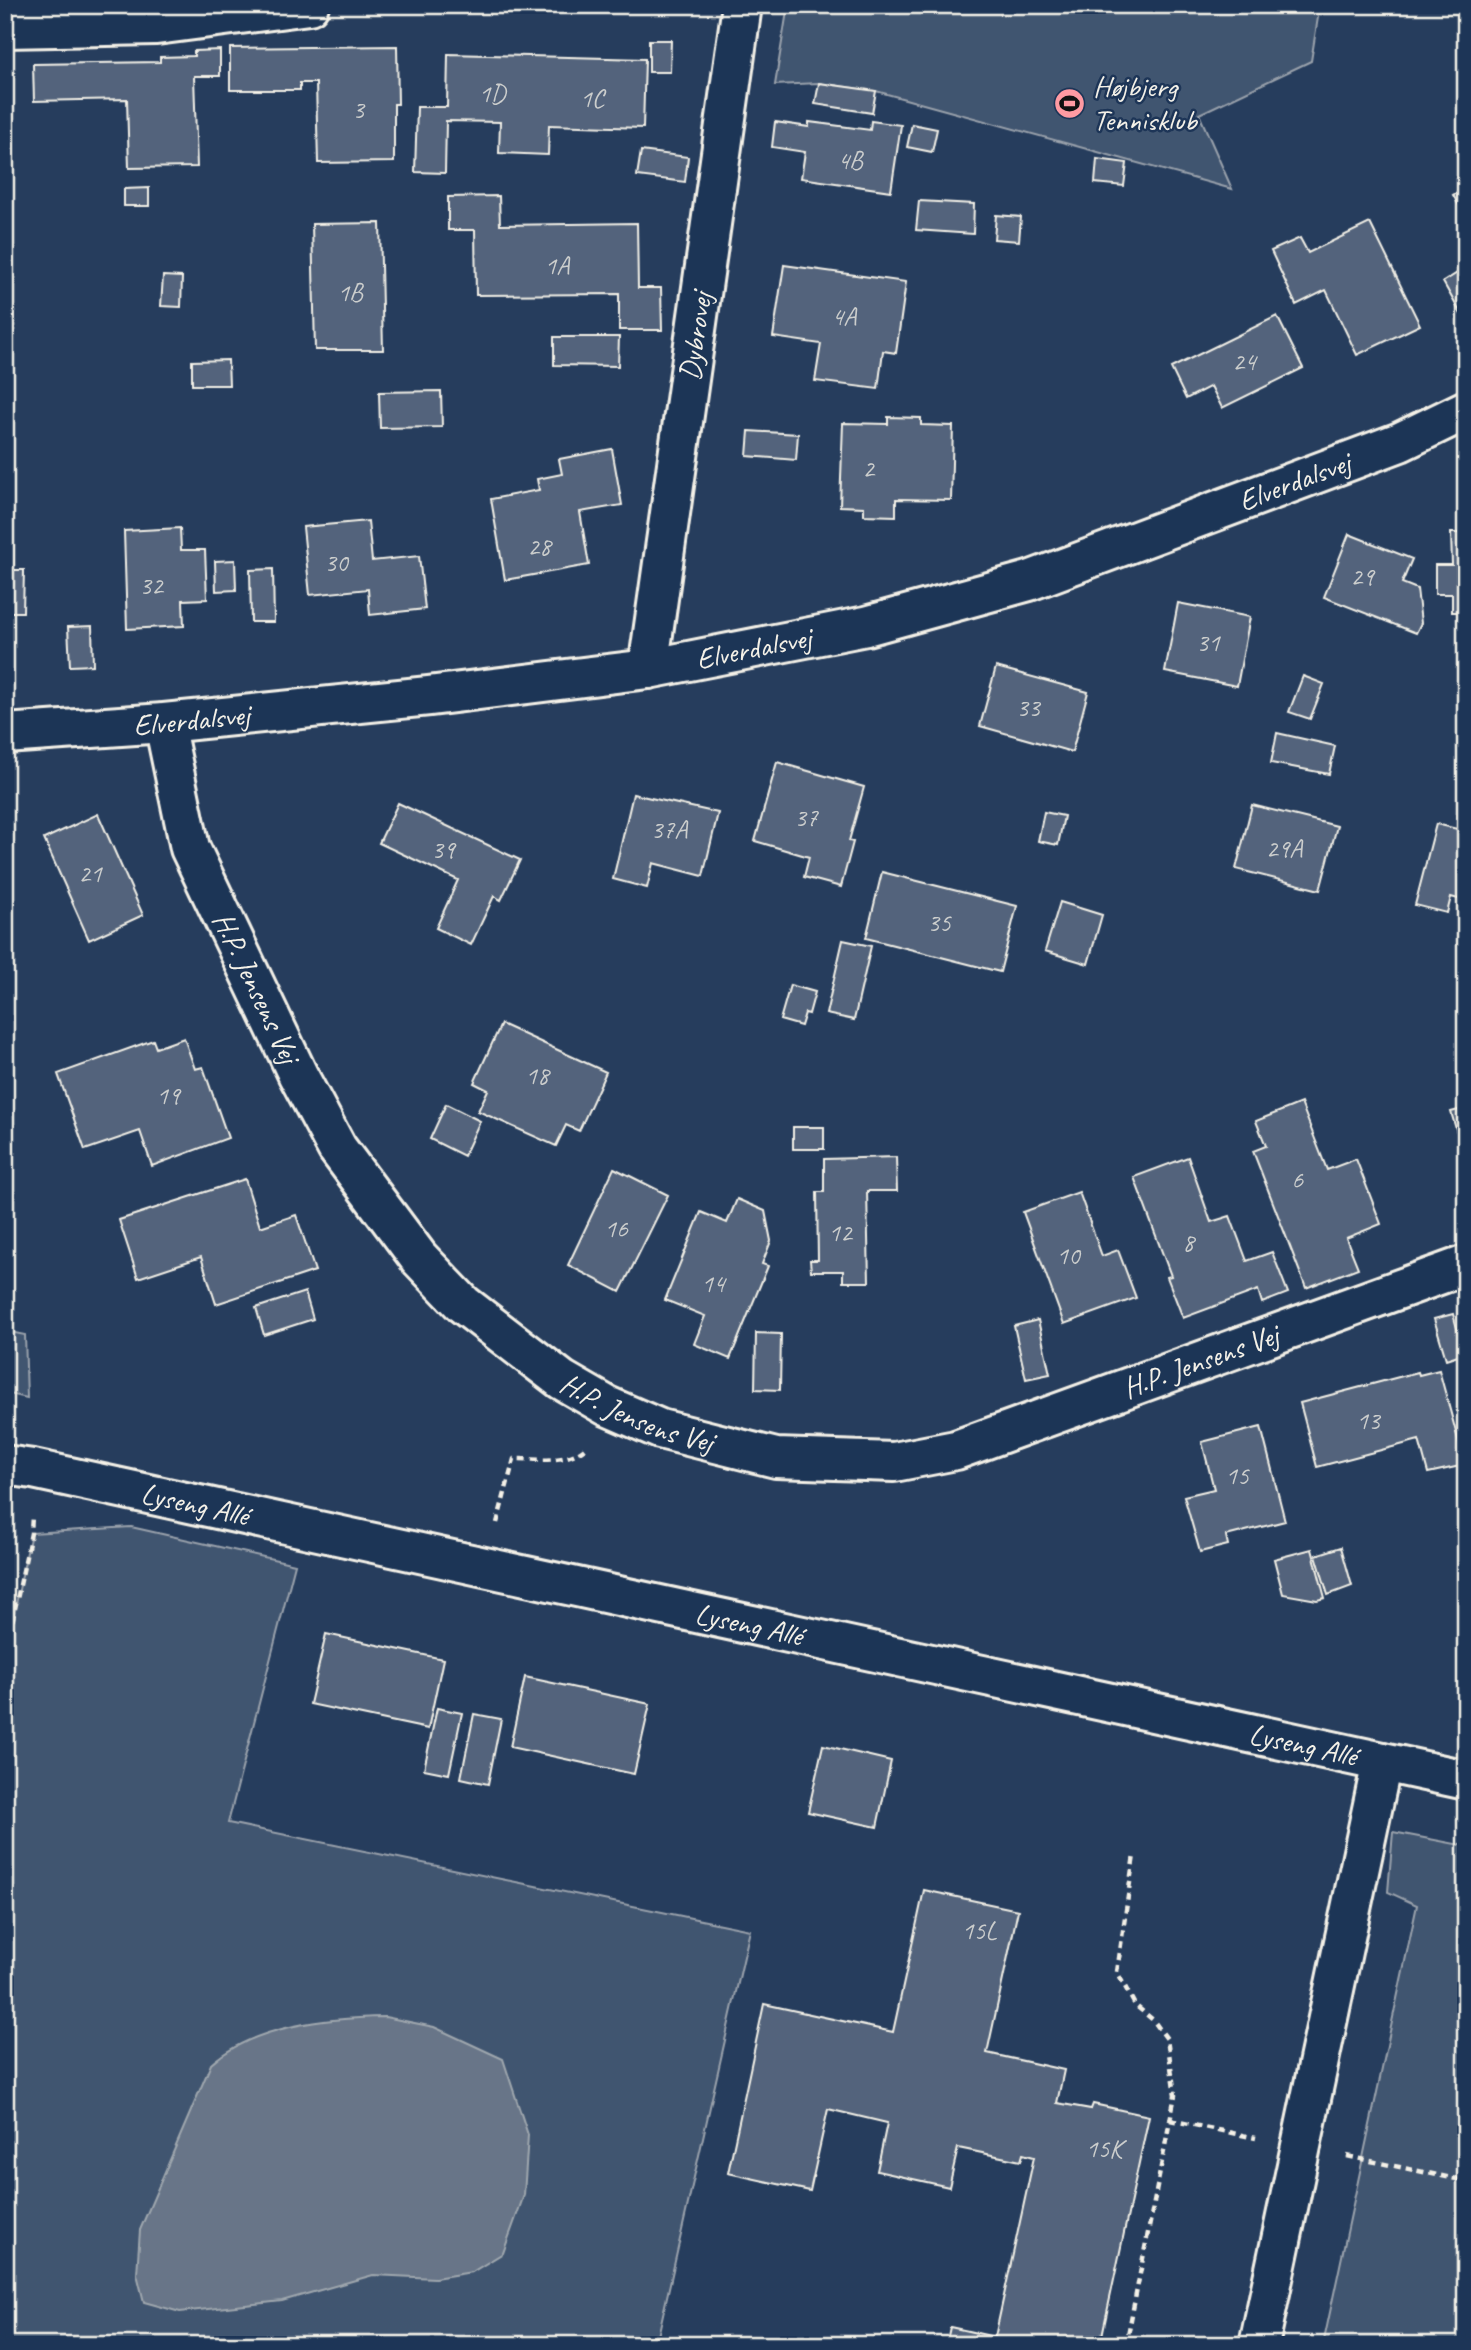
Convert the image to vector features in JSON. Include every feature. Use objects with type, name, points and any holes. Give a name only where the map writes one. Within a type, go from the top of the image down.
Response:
[{"type":"street","points":[[5,28],[156,25],[309,5]]},
{"type":"street","name":"Dybrovej","points":[[648,669],[742,5]]},
{"type":"street","name":"Elverdalsvej","points":[[5,734],[164,723],[429,696],[648,669],[866,626],[1029,582],[1400,442],[1466,410]]},
{"type":"street","name":"H.P. Jensens Vej","points":[[164,723],[190,848],[298,1075],[337,1148],[419,1258],[463,1304],[562,1380],[607,1406],[660,1429],[776,1458],[894,1462],[956,1450],[1466,1265]]},
{"type":"street","name":"Lyseng Allé","points":[[19,1467],[1466,1780]]},
{"type":"street","points":[[1259,2345],[1382,1762]]},
{"type":"path","points":[[485,1568],[514,1459],[562,1458],[579,1453],[587,1446],[607,1406]]},
{"type":"path","points":[[5,1656],[31,1533],[19,1467]]},
{"type":"path","points":[[1126,2345],[1175,2095],[1167,2039],[1153,2020],[1135,2005],[1117,1972],[1134,1856]]},
{"type":"path","points":[[1170,2120],[1301,2147]]},
{"type":"path","points":[[1395,2166],[1466,2181]]},
{"type":"shaded area","name":"Højbjerg Tennisklub","points":[[788,5],[1320,5],[1311,61],[1199,114],[1232,189],[876,91],[819,83],[775,85]]},
{"type":"shaded area","points":[[5,1331],[25,1335],[27,1398],[5,1393]]},
{"type":"shaded area","points":[[131,1527],[295,1564],[228,1823],[750,1930],[656,2345],[5,2345],[5,1656],[31,1533]]},
{"type":"shaded area","points":[[1393,1832],[1466,1846],[1466,2345],[1323,2345],[1417,1905],[1388,1892]]},
{"type":"shaded area","points":[[385,2017],[434,2027],[503,2059],[528,2135],[524,2195],[503,2253],[472,2272],[435,2278],[373,2275],[282,2301],[180,2312],[144,2302],[137,2274],[140,2230],[211,2064],[248,2040],[270,2032],[340,2019]]},
{"type":"building","points":[[8,5],[81,5],[81,13],[8,10]]},
{"type":"building","points":[[649,40],[671,40],[670,72],[649,72]]},
{"type":"building","points":[[397,46],[398,104],[394,104],[394,162],[318,163],[316,83],[300,83],[300,90],[230,90],[230,48]]},
{"type":"building","points":[[220,50],[220,76],[194,76],[197,167],[129,168],[127,99],[34,101],[33,64],[160,62],[160,57],[194,56],[194,51]]},
{"type":"building","points":[[448,54],[645,59],[643,128],[549,125],[548,155],[499,153],[500,122],[446,121],[445,173],[415,172],[417,107],[447,107]]},
{"type":"building","points":[[819,83],[876,91],[872,113],[815,104]]},
{"type":"building","points":[[871,121],[901,125],[891,191],[801,178],[805,152],[772,147],[775,122],[809,127],[809,122],[870,130]]},
{"type":"building","points":[[912,124],[937,129],[932,152],[907,147]]},
{"type":"building","points":[[641,151],[688,157],[685,182],[637,176]]},
{"type":"building","points":[[1097,159],[1127,163],[1124,186],[1095,183]]},
{"type":"building","points":[[149,188],[149,206],[124,206],[124,189]]},
{"type":"building","points":[[1466,188],[1466,218],[1453,195]]},
{"type":"building","points":[[499,196],[500,225],[637,223],[638,288],[661,288],[662,330],[619,330],[619,294],[476,295],[475,230],[448,230],[448,197]]},
{"type":"building","points":[[919,201],[974,204],[973,234],[916,230]]},
{"type":"building","points":[[996,215],[1021,217],[1019,241],[994,239]]},
{"type":"building","points":[[380,223],[383,350],[315,350],[312,224]]},
{"type":"building","points":[[1370,223],[1420,325],[1357,355],[1326,290],[1296,305],[1271,251],[1300,238],[1308,253]]},
{"type":"building","points":[[784,265],[906,282],[896,353],[883,351],[878,389],[815,381],[821,344],[773,337]]},
{"type":"building","points":[[1459,272],[1466,284],[1466,311],[1461,314],[1443,282]]},
{"type":"building","points":[[163,276],[182,277],[181,307],[161,306]]},
{"type":"building","points":[[1277,316],[1303,368],[1222,408],[1211,386],[1186,399],[1171,368]]},
{"type":"building","points":[[554,337],[619,337],[618,366],[554,365]]},
{"type":"building","points":[[228,360],[229,385],[192,385],[192,361]]},
{"type":"building","points":[[441,391],[442,427],[380,428],[379,392]]},
{"type":"building","points":[[888,417],[921,418],[921,425],[953,426],[951,500],[896,499],[896,516],[864,515],[864,507],[840,506],[843,423],[888,424]]},
{"type":"building","points":[[749,431],[798,434],[796,460],[747,456]]},
{"type":"building","points":[[612,449],[622,505],[580,512],[589,565],[505,580],[491,499],[539,490],[537,479],[562,474],[559,459]]},
{"type":"building","points":[[368,521],[372,561],[419,556],[425,609],[370,615],[368,589],[310,595],[303,527]]},
{"type":"building","points":[[180,528],[181,550],[205,550],[207,599],[183,600],[184,626],[127,629],[124,531]]},
{"type":"building","points":[[5,530],[13,530],[13,570],[24,570],[23,612],[5,612]]},
{"type":"building","points":[[1451,533],[1466,533],[1466,612],[1452,612],[1452,594],[1435,594],[1435,565],[1452,565]]},
{"type":"building","points":[[1349,534],[1412,559],[1402,583],[1417,589],[1421,623],[1416,633],[1324,597]]},
{"type":"building","points":[[235,560],[236,590],[216,591],[215,561]]},
{"type":"building","points":[[273,569],[274,622],[251,622],[250,570]]},
{"type":"building","points":[[1178,603],[1250,617],[1237,686],[1165,672]]},
{"type":"building","points":[[92,626],[93,665],[70,666],[68,627]]},
{"type":"building","points":[[996,667],[1088,692],[1072,752],[980,726]]},
{"type":"building","points":[[1303,676],[1324,684],[1310,719],[1289,712]]},
{"type":"building","points":[[1277,733],[1335,746],[1329,774],[1271,763]]},
{"type":"building","points":[[777,762],[864,787],[849,841],[853,842],[841,887],[804,877],[809,857],[755,841]]},
{"type":"building","points":[[633,794],[718,813],[703,876],[653,863],[647,888],[613,879]]},
{"type":"building","points":[[398,803],[520,860],[501,900],[494,896],[471,945],[436,928],[458,880],[379,843]]},
{"type":"building","points":[[1252,805],[1337,826],[1320,890],[1236,869]]},
{"type":"building","points":[[1044,812],[1064,816],[1058,845],[1038,841]]},
{"type":"building","points":[[98,814],[143,915],[89,940],[44,839]]},
{"type":"building","points":[[1436,824],[1466,831],[1466,901],[1451,897],[1447,913],[1415,905]]},
{"type":"building","points":[[882,872],[1017,906],[1000,972],[866,938]]},
{"type":"building","points":[[1060,902],[1102,915],[1088,964],[1045,951]]},
{"type":"building","points":[[843,940],[871,946],[854,1020],[826,1014]]},
{"type":"building","points":[[790,985],[815,992],[809,1014],[805,1013],[801,1026],[780,1020]]},
{"type":"building","points":[[501,1024],[606,1072],[579,1131],[566,1125],[556,1146],[478,1111],[488,1090],[474,1083]]},
{"type":"building","points":[[184,1038],[195,1069],[203,1067],[228,1138],[152,1166],[140,1131],[85,1150],[58,1074],[153,1040],[156,1048]]},
{"type":"building","points":[[1301,1103],[1327,1170],[1356,1159],[1381,1224],[1346,1238],[1358,1268],[1306,1288],[1253,1151],[1266,1146],[1256,1121]]},
{"type":"building","points":[[446,1104],[480,1121],[464,1156],[430,1139]]},
{"type":"building","points":[[1466,1108],[1466,1163],[1451,1112]]},
{"type":"building","points":[[793,1127],[824,1127],[824,1149],[793,1149]]},
{"type":"building","points":[[896,1157],[897,1191],[867,1191],[869,1282],[843,1282],[843,1271],[811,1271],[810,1260],[818,1260],[817,1192],[824,1192],[824,1159]]},
{"type":"building","points":[[1188,1157],[1211,1222],[1230,1216],[1247,1261],[1272,1252],[1288,1293],[1262,1303],[1258,1290],[1183,1318],[1167,1277],[1171,1276],[1134,1177]]},
{"type":"building","points":[[614,1168],[668,1195],[620,1292],[568,1265]]},
{"type":"building","points":[[245,1179],[260,1227],[296,1215],[315,1271],[216,1304],[201,1257],[138,1278],[119,1220]]},
{"type":"building","points":[[1079,1192],[1102,1256],[1118,1250],[1136,1298],[1064,1324],[1023,1212]]},
{"type":"building","points":[[737,1199],[765,1211],[771,1241],[762,1264],[768,1266],[730,1359],[694,1344],[705,1316],[665,1300],[701,1212],[727,1223]]},
{"type":"building","points":[[305,1292],[313,1319],[264,1335],[256,1308]]},
{"type":"building","points":[[1453,1314],[1464,1353],[1446,1359],[1434,1319]]},
{"type":"building","points":[[1038,1320],[1050,1374],[1026,1379],[1014,1326]]},
{"type":"building","points":[[756,1333],[781,1334],[780,1390],[755,1389]]},
{"type":"building","points":[[1439,1370],[1465,1465],[1428,1473],[1419,1440],[1317,1467],[1300,1403],[1418,1372],[1419,1375]]},
{"type":"building","points":[[1261,1427],[1285,1521],[1226,1536],[1228,1545],[1200,1552],[1184,1496],[1214,1489],[1202,1442]]},
{"type":"building","points":[[1341,1547],[1352,1586],[1328,1595],[1316,1555]]},
{"type":"building","points":[[1312,1549],[1325,1598],[1317,1600],[1283,1594],[1274,1559]]},
{"type":"building","points":[[326,1634],[443,1659],[428,1729],[310,1704]]},
{"type":"building","points":[[525,1677],[650,1704],[634,1774],[510,1747]]},
{"type":"building","points":[[437,1708],[462,1713],[449,1774],[424,1769]]},
{"type":"building","points":[[474,1714],[501,1719],[488,1784],[461,1778]]},
{"type":"building","points":[[823,1745],[891,1761],[877,1827],[808,1812]]},
{"type":"building","points":[[924,1890],[1018,1910],[987,2053],[1064,2070],[1057,2103],[1091,2109],[1093,2104],[1149,2116],[1100,2345],[946,2345],[950,2327],[995,2337],[1034,2157],[1023,2154],[1021,2161],[958,2148],[949,2187],[877,2171],[887,2123],[828,2109],[810,2191],[728,2173],[764,2004],[893,2032]]},
{"type":"place","name":"Højbjerg Tennisklub","points":[[1070,103]]}]
